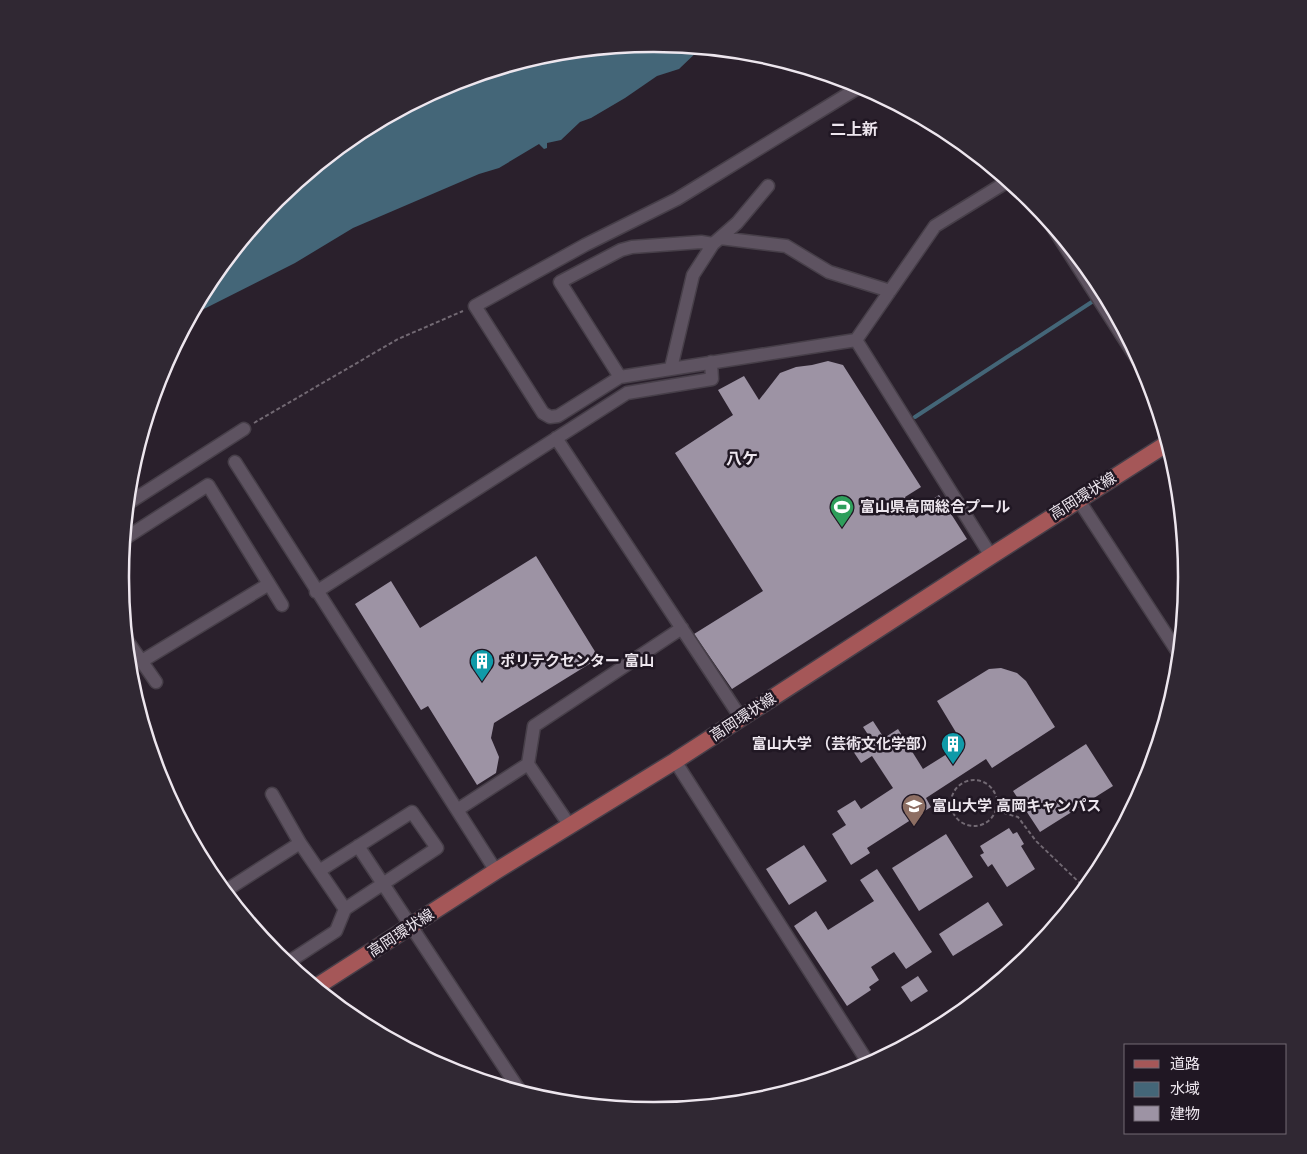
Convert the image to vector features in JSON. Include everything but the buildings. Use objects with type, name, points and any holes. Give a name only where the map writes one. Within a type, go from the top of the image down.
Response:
[{"type":"main road","name":"高岡環状線","points":[[322,983],[412,927],[496,871],[675,761],[1078,499],[1161,447]]},
{"type":"street","points":[[852,91],[677,199],[585,245],[474,306],[543,414],[550,417],[558,416],[620,377],[856,340],[935,226],[1001,185]]},
{"type":"street","points":[[672,368],[693,276],[716,241],[737,222],[768,186]]},
{"type":"street","points":[[620,377],[560,282],[621,250],[632,247],[716,241],[786,246],[829,272],[890,291]]},
{"type":"street","points":[[856,340],[991,556]]},
{"type":"street","points":[[316,592],[627,393],[712,379],[711,362]]},
{"type":"street","points":[[135,499],[244,429]]},
{"type":"street","points":[[556,438],[742,718]]},
{"type":"street","points":[[235,462],[316,592],[496,871]]},
{"type":"street","points":[[131,535],[208,485],[282,605]]},
{"type":"street","points":[[1078,499],[1174,646]]},
{"type":"street","points":[[142,661],[269,584]]},
{"type":"street","points":[[570,826],[528,764],[534,726],[682,628]]},
{"type":"street","points":[[134,650],[156,682]]},
{"type":"street","points":[[675,761],[864,1057]]},
{"type":"street","points":[[457,810],[528,764]]},
{"type":"street","points":[[272,794],[300,843],[345,909]]},
{"type":"street","points":[[294,958],[336,931],[345,909],[437,848],[412,812],[319,871]]},
{"type":"street","points":[[231,887],[300,843]]},
{"type":"street","points":[[358,846],[515,1083]]},
{"type":"path","points":[[244,429],[398,339],[474,306]]},
{"type":"path","points":[[974,780],[981,781],[988,784],[996,796],[996,811],[986,823],[971,826],[964,823],[953,812],[952,797],[960,785],[974,780]]},
{"type":"path","points":[[996,811],[1018,817],[1036,841],[1079,883]]},
{"type":"water","points":[[654,52],[694,55],[679,69],[657,76],[625,98],[591,118],[580,122],[561,140],[547,143],[547,148],[544,149],[539,144],[499,168],[479,174],[353,228],[295,263],[202,310],[237,258],[283,206],[334,161],[391,123],[453,92],[518,70],[585,57],[619,54]]},
{"type":"waterway","points":[[915,417],[1098,298]]},
{"type":"place","name":"富山県高岡総合プール","points":[[842,528]]},
{"type":"place","name":"ポリテクセンター 富山","points":[[482,682]]},
{"type":"place","name":"富山大学 （芸術文化学部）","points":[[953,765]]},
{"type":"place","name":"富山大学 高岡キャンパス","points":[[914,827]]},
{"type":"district","name":"二上新","points":[[854,129]]},
{"type":"district","name":"八ケ","points":[[742,458]]}]
